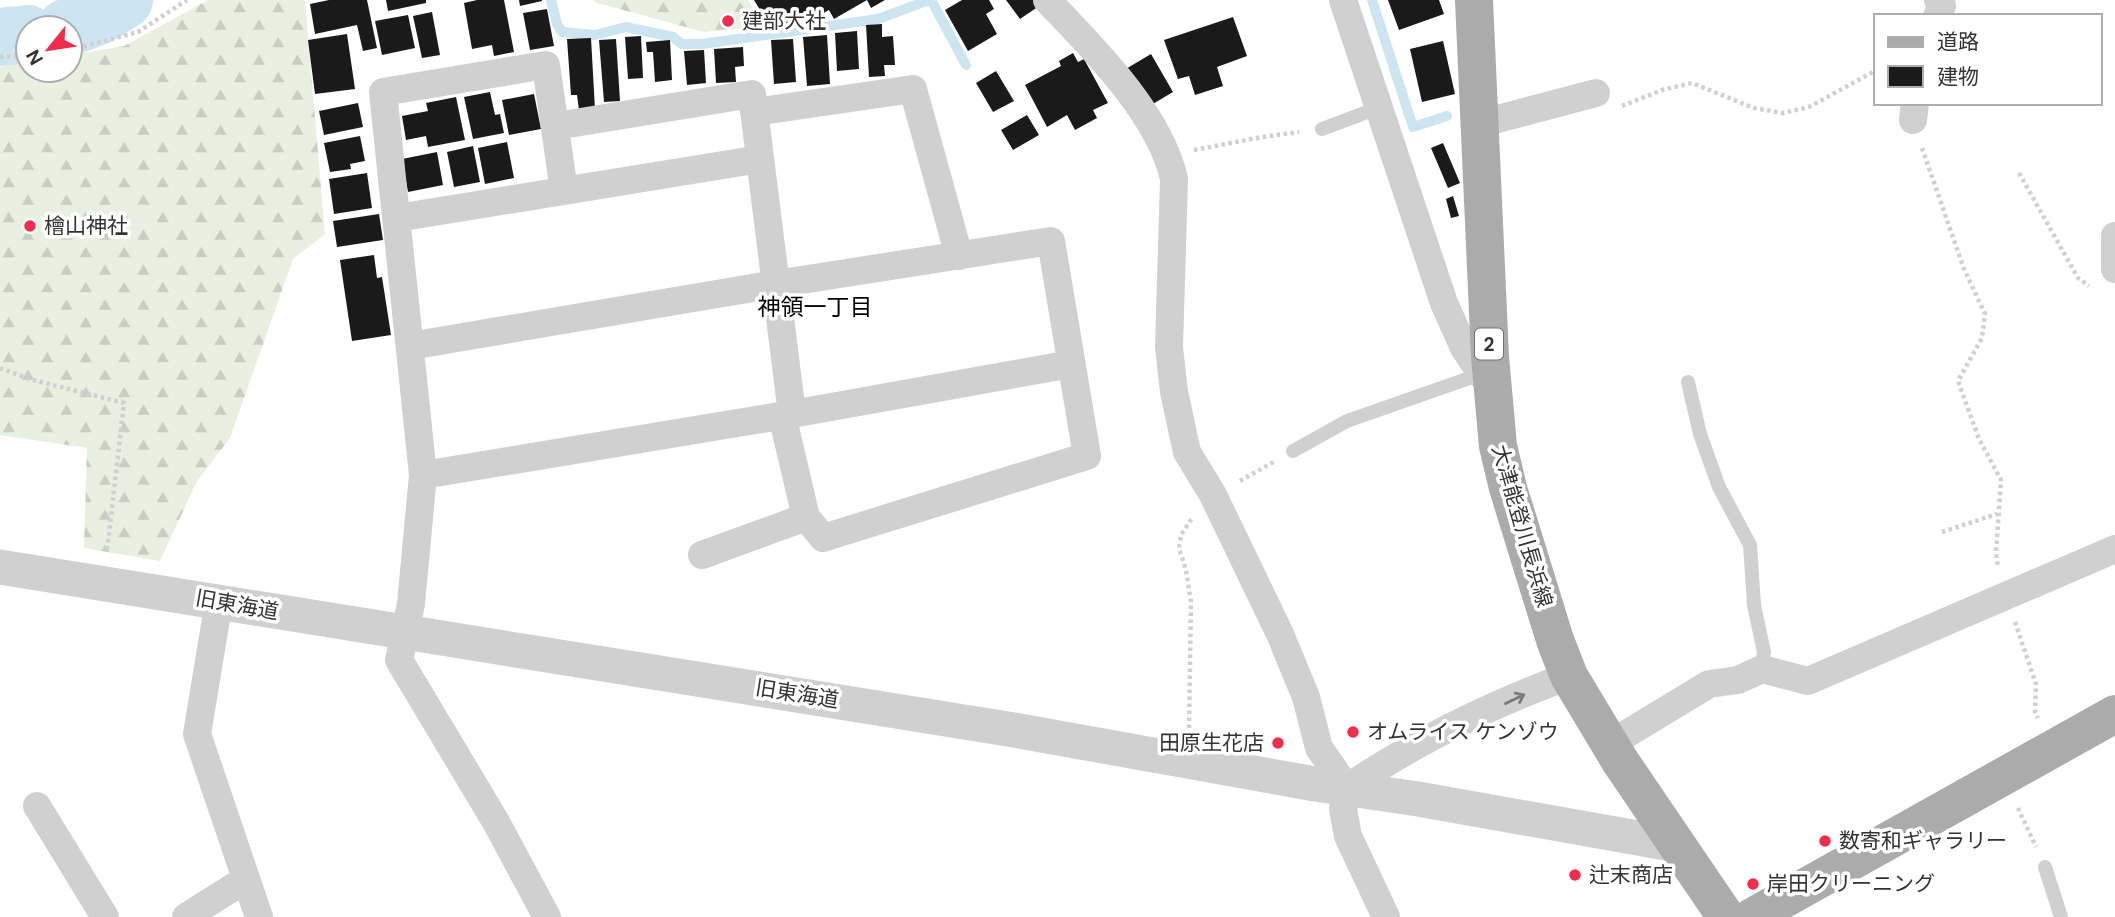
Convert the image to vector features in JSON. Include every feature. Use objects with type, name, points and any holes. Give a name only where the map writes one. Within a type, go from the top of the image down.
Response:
[{"type":"main road","name":"大津能登川長浜線","points":[[1474,0],[1487,382],[1508,488],[1555,640],[1569,676],[1610,744],[1726,917]]},
{"type":"main road","points":[[1752,917],[2115,713]]},
{"type":"street","points":[[1047,0],[1107,62],[1133,97],[1169,156],[1174,179],[1169,347],[1174,392],[1187,453],[1213,495],[1280,634],[1306,696],[1320,748],[1347,788],[1343,809],[1348,836],[1386,917]]},
{"type":"street","points":[[1343,0],[1444,303],[1464,348],[1487,382]]},
{"type":"street","points":[[547,917],[496,822],[399,660],[411,604],[423,475],[383,92],[546,65],[564,191]]},
{"type":"street","points":[[754,112],[914,89],[959,256]]},
{"type":"street","points":[[1479,124],[1596,93]]},
{"type":"street","points":[[410,346],[776,284],[1051,242],[1087,456],[823,538],[806,517],[787,415],[776,284],[752,94],[556,126]]},
{"type":"street","points":[[397,218],[760,159]]},
{"type":"street","points":[[2115,236],[2115,269]]},
{"type":"street","points":[[423,475],[787,415],[1072,363]]},
{"type":"street","points":[[702,555],[806,517]]},
{"type":"street","points":[[1610,744],[1709,684],[1738,680],[1762,669],[1808,681],[2115,549]]},
{"type":"street","name":"旧東海道","points":[[0,567],[405,633],[648,669],[1676,845]]},
{"type":"street","points":[[219,601],[197,734],[259,917]]},
{"type":"street","points":[[1347,788],[1418,743],[1569,676]]},
{"type":"street","points":[[37,806],[105,917]]},
{"type":"street","points":[[186,917],[246,879]]},
{"type":"lane","points":[[1322,129],[1378,108]]},
{"type":"lane","points":[[1293,451],[1347,421],[1487,382]]},
{"type":"lane","points":[[1688,383],[1700,434],[1719,487],[1750,545],[1755,605],[1764,652],[1762,669]]},
{"type":"lane","points":[[2045,867],[2061,917]]},
{"type":"path","points":[[84,46],[138,32],[187,0]]},
{"type":"path","points":[[1596,93],[1615,108],[1662,90],[1692,83],[1754,108],[1783,113],[1809,107],[1874,72]]},
{"type":"path","points":[[1914,112],[1964,269],[1985,314],[1982,338],[1958,381],[1979,439],[2001,480],[1996,553],[2006,596],[2036,684],[2035,712],[2052,748]]},
{"type":"path","points":[[1169,156],[1262,136],[1322,129]]},
{"type":"path","points":[[2019,173],[2078,278],[2099,293]]},
{"type":"path","points":[[0,368],[29,379],[124,403],[104,583]]},
{"type":"path","points":[[1186,760],[1191,714],[1191,602],[1179,548],[1181,535],[1194,514],[1213,495],[1293,451]]},
{"type":"path","points":[[1942,532],[1997,514]]},
{"type":"path","points":[[2001,776],[2045,867]]},
{"type":"green space","points":[[208,0],[305,0],[325,234],[293,259],[230,438],[197,481],[160,561],[84,548],[87,448],[0,435],[0,67],[14,64],[14,84],[84,84],[84,53],[124,46]]},
{"type":"green space","points":[[593,0],[748,0],[760,20],[753,27],[704,32]]},
{"type":"building","points":[[329,0],[367,0],[377,48],[363,51],[357,25],[315,34],[310,4]]},
{"type":"building","points":[[386,0],[426,0],[426,3],[388,11]]},
{"type":"building","points":[[504,0],[514,52],[494,56],[492,45],[472,49],[464,3]]},
{"type":"building","points":[[519,0],[542,0],[542,1],[520,6]]},
{"type":"building","points":[[754,0],[867,0],[834,19],[829,10],[809,21],[807,16],[783,29],[781,25],[772,30]]},
{"type":"building","points":[[867,0],[885,0],[871,8]]},
{"type":"building","points":[[962,0],[989,0],[994,9],[986,14],[997,34],[968,51],[945,10]]},
{"type":"building","points":[[1006,0],[1039,0],[1042,4],[1020,19]]},
{"type":"building","points":[[1388,0],[1439,0],[1444,14],[1399,30]]},
{"type":"building","points":[[547,9],[554,46],[530,50],[523,13]]},
{"type":"building","points":[[432,12],[440,55],[422,58],[413,16]]},
{"type":"building","points":[[408,15],[415,48],[382,55],[375,21]]},
{"type":"building","points":[[1233,17],[1247,56],[1217,67],[1223,86],[1195,95],[1189,76],[1178,79],[1164,40]]},
{"type":"building","points":[[882,24],[882,37],[893,36],[895,65],[884,65],[885,76],[869,77],[866,25]]},
{"type":"building","points":[[857,31],[859,69],[837,71],[835,33]]},
{"type":"building","points":[[347,34],[355,89],[315,94],[308,40]]},
{"type":"building","points":[[827,35],[830,84],[807,86],[803,37]]},
{"type":"building","points":[[641,36],[643,78],[628,79],[625,37]]},
{"type":"building","points":[[591,38],[595,109],[579,110],[577,95],[571,95],[567,39]]},
{"type":"building","points":[[616,39],[620,101],[604,102],[599,40]]},
{"type":"building","points":[[793,39],[796,82],[774,84],[771,40]]},
{"type":"building","points":[[670,40],[672,80],[655,82],[653,52],[647,52],[646,42]]},
{"type":"building","points":[[1443,41],[1455,94],[1422,102],[1410,49]]},
{"type":"building","points":[[743,47],[744,66],[735,67],[736,82],[716,83],[714,49]]},
{"type":"building","points":[[704,50],[706,83],[687,85],[684,51]]},
{"type":"building","points":[[1073,53],[1078,62],[1084,59],[1108,103],[1093,110],[1097,118],[1075,130],[1067,115],[1047,127],[1025,85],[1061,66],[1059,61]]},
{"type":"building","points":[[1151,54],[1173,92],[1146,108],[1124,70]]},
{"type":"building","points":[[996,71],[1014,101],[993,112],[976,83]]},
{"type":"building","points":[[490,92],[495,115],[500,114],[504,133],[473,139],[464,97]]},
{"type":"building","points":[[534,94],[541,129],[509,135],[502,100]]},
{"type":"building","points":[[456,97],[465,140],[428,147],[426,136],[406,140],[402,116],[428,111],[426,103]]},
{"type":"building","points":[[358,103],[363,127],[324,135],[319,111]]},
{"type":"building","points":[[1027,115],[1039,135],[1013,150],[1001,130]]},
{"type":"building","points":[[360,136],[365,161],[350,164],[351,169],[330,172],[324,143]]},
{"type":"building","points":[[507,142],[514,178],[485,184],[478,148]]},
{"type":"building","points":[[1443,143],[1460,183],[1448,188],[1431,148]]},
{"type":"building","points":[[473,146],[480,182],[454,187],[447,152]]},
{"type":"building","points":[[437,152],[443,185],[408,192],[402,159]]},
{"type":"building","points":[[367,173],[372,208],[334,214],[329,179]]},
{"type":"building","points":[[1453,196],[1459,216],[1451,218],[1446,199]]},
{"type":"building","points":[[379,214],[383,240],[337,247],[333,221]]},
{"type":"building","points":[[374,255],[377,278],[382,277],[391,335],[352,341],[340,260]]},
{"type":"waterway","points":[[84,21],[124,0]]},
{"type":"waterway","points":[[551,0],[557,24],[562,32],[595,35],[626,27],[673,37],[682,44],[702,44],[878,19],[929,0]]},
{"type":"waterway","points":[[931,0],[966,65]]},
{"type":"waterway","points":[[1372,0],[1413,127],[1447,116]]},
{"type":"waterway","points":[[0,37],[14,36]]},
{"type":"place","name":"建部大社","points":[[728,21]]},
{"type":"place","name":"檜山神社","points":[[30,226]]},
{"type":"place","name":"オムライス ケンゾウ","points":[[1353,732]]},
{"type":"place","name":"田原生花店","points":[[1278,743]]},
{"type":"place","name":"数寄和ギャラリー","points":[[1825,841]]},
{"type":"place","name":"辻末商店","points":[[1575,875]]},
{"type":"place","name":"岸田クリーニング","points":[[1753,884]]},
{"type":"district","name":"神領一丁目","points":[[815,307]]}]
